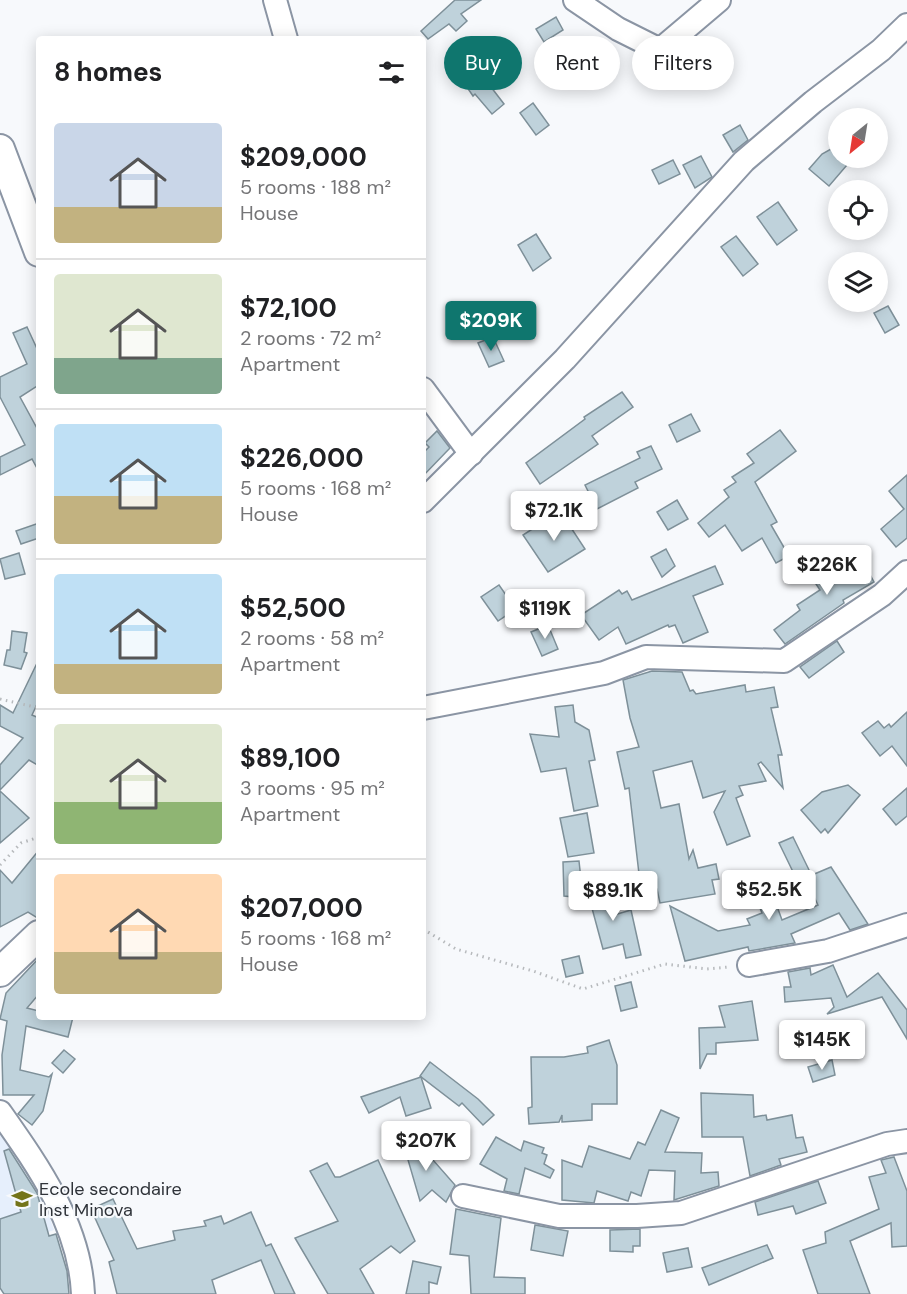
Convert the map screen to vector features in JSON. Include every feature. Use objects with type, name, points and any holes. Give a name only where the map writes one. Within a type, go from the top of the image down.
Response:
[{"type":"street","points":[[275,0],[285,36]]},
{"type":"street","points":[[575,0],[618,29],[660,50],[719,0]]},
{"type":"street","points":[[426,498],[565,359],[744,161],[813,102],[881,50],[907,25]]},
{"type":"street","points":[[0,149],[36,244]]},
{"type":"street","points":[[426,393],[471,454]]},
{"type":"street","points":[[426,707],[604,673],[646,657],[784,661],[882,595],[907,572]]},
{"type":"street","points":[[749,965],[828,951],[907,925]]},
{"type":"street","points":[[0,972],[36,938]]},
{"type":"street","points":[[0,1112],[43,1173],[72,1236],[83,1294]]},
{"type":"street","points":[[464,1196],[559,1216],[637,1216],[681,1213],[887,1144],[907,1142]]},
{"type":"path","points":[[0,699],[36,707]]},
{"type":"path","points":[[0,865],[21,843],[36,838]]},
{"type":"path","points":[[426,931],[456,950],[533,971],[583,989],[665,964],[707,969],[749,965]]},
{"type":"shaded area","name":"Ecole secondaire Inst Minova","points":[[0,1116],[33,1168],[54,1230],[0,1249]]},
{"type":"building","points":[[455,0],[481,0],[461,14],[467,21],[456,31],[449,24],[428,39],[421,31]]},
{"type":"building","points":[[556,17],[563,30],[554,36],[540,36],[536,29]]},
{"type":"building","points":[[469,90],[493,90],[504,104],[492,114],[475,94],[473,96]]},
{"type":"building","points":[[533,103],[549,125],[536,135],[520,113]]},
{"type":"building","points":[[740,125],[748,140],[733,152],[723,135]]},
{"type":"building","points":[[828,151],[828,168],[844,168],[834,180],[828,180],[828,185],[809,169]]},
{"type":"building","points":[[701,156],[712,177],[695,188],[683,165]]},
{"type":"building","points":[[673,160],[680,174],[659,184],[652,170]]},
{"type":"building","points":[[778,202],[797,230],[777,245],[757,217]]},
{"type":"building","points":[[536,234],[551,258],[533,271],[518,245]]},
{"type":"building","points":[[736,236],[758,264],[743,276],[721,247]]},
{"type":"building","points":[[888,306],[899,325],[885,333],[874,313],[888,312]]},
{"type":"building","points":[[27,327],[36,346],[36,387],[20,397],[36,426],[36,466],[32,459],[0,475],[0,457],[25,445],[0,397],[0,377],[27,364],[13,333]]},
{"type":"building","points":[[493,337],[504,361],[489,367],[478,343]]},
{"type":"building","points":[[622,392],[633,407],[592,436],[598,444],[540,484],[526,463],[585,419],[584,417]]},
{"type":"building","points":[[691,414],[700,431],[677,442],[669,425]]},
{"type":"building","points":[[780,430],[796,451],[755,482],[777,522],[771,525],[789,556],[776,563],[762,538],[742,551],[725,525],[709,537],[698,523],[729,497],[724,490],[736,482],[732,477],[754,463],[747,454]]},
{"type":"building","points":[[437,431],[450,448],[426,473],[426,450],[429,447],[426,442]]},
{"type":"building","points":[[651,446],[662,469],[635,482],[638,488],[597,509],[585,485],[640,458],[637,452]]},
{"type":"building","points":[[907,475],[907,538],[896,547],[881,529],[904,509],[889,491]]},
{"type":"building","points":[[677,500],[688,519],[668,530],[657,512]]},
{"type":"building","points":[[560,511],[585,549],[548,572],[523,535]]},
{"type":"building","points":[[36,524],[36,539],[21,544],[16,531]]},
{"type":"building","points":[[666,549],[675,566],[662,577],[651,557]]},
{"type":"building","points":[[857,551],[874,582],[843,600],[844,603],[785,644],[774,630],[800,610],[797,605],[820,590],[814,581]]},
{"type":"building","points":[[19,553],[25,574],[5,579],[0,559]]},
{"type":"building","points":[[715,566],[723,584],[693,596],[708,632],[683,643],[675,625],[669,627],[668,625],[626,644],[618,627],[599,640],[581,615],[619,590],[622,594],[627,591],[632,600]]},
{"type":"building","points":[[499,585],[513,605],[513,611],[498,621],[481,597]]},
{"type":"building","points":[[548,625],[558,649],[542,656],[531,632]]},
{"type":"building","points":[[12,631],[27,633],[24,652],[27,653],[21,669],[4,665],[7,650],[10,650]]},
{"type":"building","points":[[837,641],[844,652],[809,678],[800,667]]},
{"type":"building","points":[[36,665],[36,706],[32,715],[36,717],[36,764],[29,760],[0,790],[0,765],[23,738],[0,726],[0,705],[13,713]]},
{"type":"building","points":[[652,671],[682,672],[690,691],[693,690],[696,694],[745,685],[746,692],[774,687],[778,707],[771,708],[782,755],[778,755],[783,788],[761,762],[758,764],[766,781],[739,786],[743,795],[736,798],[750,836],[727,845],[714,812],[725,791],[703,798],[692,761],[653,771],[661,808],[679,804],[689,859],[693,850],[698,868],[716,864],[719,879],[712,880],[715,894],[660,903],[657,889],[641,891],[629,788],[625,789],[617,752],[639,747],[630,718],[623,680]]},
{"type":"building","points":[[573,705],[575,722],[589,730],[595,760],[589,761],[598,806],[574,811],[566,768],[541,772],[530,734],[559,737],[555,707]]},
{"type":"building","points":[[907,712],[907,766],[892,746],[880,756],[862,733],[878,721],[884,728],[889,724],[891,727]]},
{"type":"building","points":[[848,785],[860,795],[828,833],[825,829],[821,833],[801,810],[822,792]]},
{"type":"building","points":[[907,788],[907,816],[896,825],[883,809]]},
{"type":"building","points":[[0,791],[29,818],[0,843]]},
{"type":"building","points":[[587,813],[594,853],[568,857],[560,818]]},
{"type":"building","points":[[793,837],[811,874],[797,880],[779,843]]},
{"type":"building","points":[[36,854],[36,917],[28,912],[0,927],[0,870],[12,883]]},
{"type":"building","points":[[579,861],[583,898],[564,896],[563,862]]},
{"type":"building","points":[[831,867],[868,924],[850,930],[839,913],[791,934],[795,943],[749,951],[748,947],[685,961],[670,906],[718,931],[750,925],[747,919],[762,913],[754,893],[770,887],[782,920],[818,905],[805,878]]},
{"type":"building","points":[[612,885],[614,915],[631,910],[641,955],[626,958],[623,944],[603,949],[586,886]]},
{"type":"building","points":[[579,956],[583,973],[566,977],[562,960]]},
{"type":"building","points":[[36,961],[36,998],[27,1008],[36,1010],[36,1020],[72,1020],[68,1037],[26,1026],[20,1070],[49,1077],[52,1074],[43,1111],[32,1125],[18,1114],[34,1095],[3,1095],[2,1055],[7,1021],[0,1019],[6,993]]},
{"type":"building","points":[[833,965],[847,997],[878,973],[907,1010],[907,1039],[882,997],[827,1014],[834,1007],[831,998],[785,1002],[784,987],[791,987],[788,972],[810,968],[811,975]]},
{"type":"building","points":[[631,982],[637,1007],[621,1011],[615,986]]},
{"type":"building","points":[[752,1001],[758,1040],[716,1043],[716,1054],[707,1054],[700,1069],[699,1028],[725,1027],[719,1006]]},
{"type":"building","points":[[609,1040],[617,1065],[617,1104],[592,1104],[592,1120],[562,1122],[562,1115],[559,1122],[529,1124],[528,1108],[532,1107],[531,1057],[564,1057],[588,1053],[587,1047]]},
{"type":"building","points":[[64,1050],[75,1059],[63,1073],[52,1063]]},
{"type":"building","points":[[832,1060],[835,1075],[813,1082],[808,1067]]},
{"type":"building","points":[[430,1062],[478,1099],[494,1115],[483,1125],[462,1103],[459,1106],[420,1076]]},
{"type":"building","points":[[421,1077],[431,1108],[406,1116],[400,1097],[369,1113],[361,1097]]},
{"type":"building","points":[[701,1093],[753,1095],[754,1117],[766,1115],[767,1120],[792,1115],[796,1138],[803,1137],[807,1152],[779,1159],[781,1165],[750,1176],[743,1137],[702,1137]]},
{"type":"building","points":[[661,1110],[679,1118],[665,1152],[702,1153],[701,1173],[718,1172],[719,1186],[674,1200],[675,1171],[649,1170],[641,1196],[631,1192],[628,1201],[597,1191],[594,1203],[562,1200],[562,1160],[582,1167],[589,1146],[630,1159],[638,1142],[645,1145]]},
{"type":"building","points":[[399,1129],[426,1152],[455,1185],[446,1202],[432,1190],[420,1201]]},
{"type":"building","points":[[496,1137],[521,1151],[524,1141],[544,1148],[542,1153],[547,1155],[544,1164],[554,1170],[550,1178],[525,1168],[519,1194],[504,1191],[507,1179],[480,1164]]},
{"type":"building","points":[[9,1149],[37,1193],[49,1236],[56,1234],[67,1271],[69,1294],[4,1294],[0,1288],[0,1219],[21,1212],[4,1151]]},
{"type":"building","points":[[894,1157],[907,1191],[907,1246],[892,1247],[891,1223],[850,1241],[870,1294],[818,1294],[803,1250],[826,1243],[825,1232],[879,1209],[869,1177],[886,1173],[881,1160]]},
{"type":"building","points":[[378,1160],[415,1241],[400,1253],[391,1246],[360,1269],[374,1294],[328,1294],[295,1238],[338,1221],[310,1171],[327,1163],[335,1177],[340,1177]]},
{"type":"building","points":[[818,1181],[826,1203],[796,1214],[793,1206],[758,1215],[755,1202]]},
{"type":"building","points":[[113,1199],[137,1249],[175,1240],[173,1231],[206,1226],[204,1221],[221,1216],[224,1224],[251,1212],[266,1246],[271,1244],[295,1294],[275,1294],[261,1260],[212,1280],[216,1294],[117,1294],[109,1262],[114,1260],[91,1209]]},
{"type":"building","points":[[456,1209],[501,1218],[494,1277],[525,1278],[525,1294],[471,1294],[469,1256],[450,1254]]},
{"type":"building","points":[[535,1225],[568,1231],[563,1256],[531,1250]]},
{"type":"building","points":[[640,1229],[640,1246],[633,1246],[633,1252],[610,1251],[610,1230]]},
{"type":"building","points":[[767,1245],[773,1258],[709,1285],[702,1268]]},
{"type":"building","points":[[688,1248],[692,1267],[667,1272],[663,1253]]},
{"type":"building","points":[[413,1261],[441,1267],[437,1284],[429,1282],[429,1294],[406,1294]]},
{"type":"place","name":"Ecole secondaire Inst Minova","points":[[22,1199]]}]
